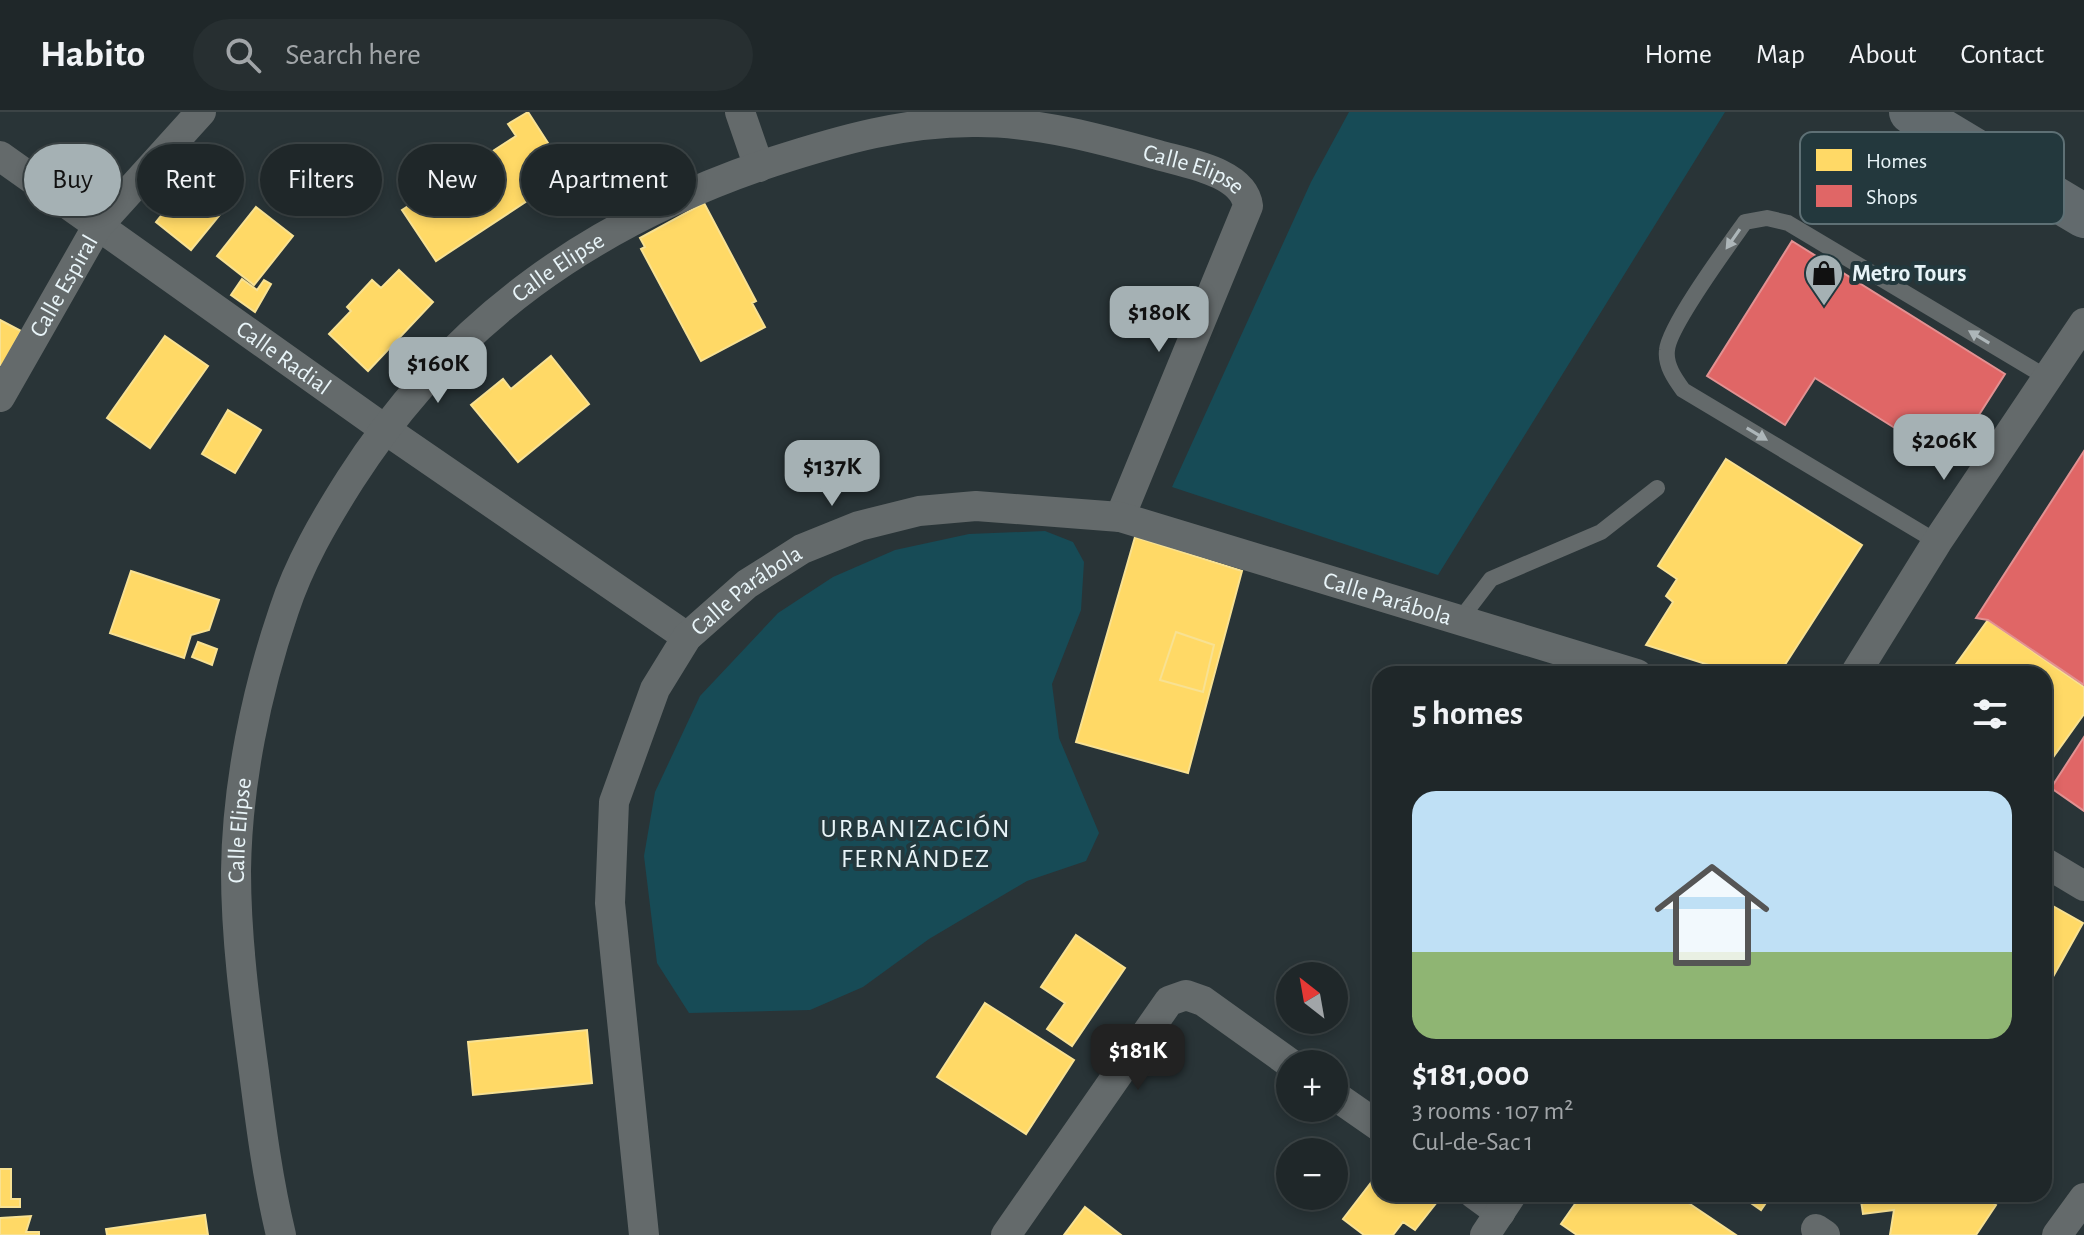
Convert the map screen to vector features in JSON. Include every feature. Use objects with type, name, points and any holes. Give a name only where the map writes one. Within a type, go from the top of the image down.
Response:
[{"type":"main road","points":[[1911,112],[1944,132]]},
{"type":"main road","points":[[2064,204],[2084,216]]},
{"type":"street","name":"Calle Espiral","points":[[0,397],[97,227],[201,112]]},
{"type":"street","points":[[740,112],[759,167]]},
{"type":"street","name":"Calle Elipse","points":[[281,1235],[268,1180],[239,933],[236,870],[241,803],[250,746],[284,609],[322,525],[383,428],[449,352],[518,293],[648,211],[730,175],[874,131],[983,117],[1130,147],[1212,171],[1247,196],[1248,206],[1120,517]]},
{"type":"street","name":"Calle Radial","points":[[0,156],[383,428],[687,637]]},
{"type":"street","points":[[1860,666],[1937,542],[2084,323]]},
{"type":"street","name":"Calle Parábola","points":[[644,1235],[610,903],[614,802],[655,689],[687,637],[747,584],[802,549],[859,526],[919,511],[976,506],[1120,517],[1610,666]]},
{"type":"street","points":[[2052,867],[2084,886]]},
{"type":"street","points":[[1006,1235],[1169,1001],[1186,995],[1203,1001],[1276,1053]]},
{"type":"street","points":[[1348,1105],[1372,1121]]},
{"type":"street","points":[[2057,1235],[2084,1198]]},
{"type":"lane","points":[[1937,542],[1683,390],[1671,373],[1667,350],[1702,283],[1745,222],[1767,218],[1788,223],[2046,377]]},
{"type":"lane","points":[[1459,621],[1491,579],[1601,532],[1657,488]]},
{"type":"shaded area","points":[[1349,112],[1725,112],[1438,575],[1172,487],[1311,182]]},
{"type":"shaded area","points":[[1045,531],[1073,542],[1084,562],[1081,610],[1052,684],[1059,738],[1099,833],[1086,861],[1027,881],[929,939],[863,987],[810,1010],[689,1013],[657,963],[644,856],[655,792],[700,696],[778,613],[833,577],[895,550],[969,534]]},
{"type":"building: Homes","points":[[528,112],[549,144],[521,144],[521,205],[505,216],[504,144],[516,136],[508,124]]},
{"type":"building: Homes","points":[[704,203],[756,301],[752,303],[765,327],[701,361],[641,249],[645,247],[640,238],[680,216],[696,216],[696,207]]},
{"type":"building: Homes","points":[[256,207],[260,216],[267,216],[293,236],[254,285],[217,256]]},
{"type":"building: Homes","points":[[161,216],[219,216],[191,250],[156,222]]},
{"type":"building: Homes","points":[[406,216],[504,216],[436,261]]},
{"type":"building: Homes","points":[[399,270],[433,302],[368,371],[329,334],[351,311],[347,307],[372,280],[381,288]]},
{"type":"building: Homes","points":[[242,279],[257,290],[264,280],[271,284],[255,312],[231,295]]},
{"type":"building: Homes","points":[[0,320],[21,331],[2,366],[0,365]]},
{"type":"building: Homes","points":[[165,336],[208,366],[150,448],[107,418]]},
{"type":"building: Homes","points":[[551,356],[589,404],[518,462],[471,405],[503,379],[511,389]]},
{"type":"building: Homes","points":[[228,410],[261,430],[235,473],[202,454]]},
{"type":"building: Homes","points":[[1726,459],[1862,545],[1784,666],[1712,666],[1646,645],[1673,602],[1666,596],[1677,579],[1658,566]]},
{"type":"building: Homes","points":[[1135,537],[1242,571],[1188,773],[1076,742]]},
{"type":"building: Homes","points":[[131,571],[219,600],[209,630],[191,635],[184,658],[110,633]]},
{"type":"building: Homes","points":[[1988,620],[2084,687],[2084,714],[2052,759],[2052,666],[1955,666]]},
{"type":"building: Homes","points":[[1176,632],[1214,645],[1203,692],[1160,680]]},
{"type":"building: Homes","points":[[198,642],[217,649],[212,665],[192,657]]},
{"type":"building: Homes","points":[[2052,906],[2083,923],[2052,979]]},
{"type":"building: Homes","points":[[1076,935],[1125,968],[1072,1046],[1047,1029],[1065,1003],[1041,987]]},
{"type":"building: Homes","points":[[985,1003],[1074,1060],[1026,1134],[937,1077]]},
{"type":"building: Homes","points":[[587,1030],[592,1083],[473,1095],[468,1042]]},
{"type":"building: Homes","points":[[0,1169],[11,1169],[11,1199],[20,1199],[20,1207],[0,1207]]},
{"type":"building: Homes","points":[[1372,1181],[1372,1202],[1437,1202],[1415,1230],[1403,1222],[1393,1235],[1364,1235],[1343,1219]]},
{"type":"building: Homes","points":[[1576,1202],[1687,1202],[1736,1235],[1577,1235],[1561,1224]]},
{"type":"building: Homes","points":[[1750,1202],[1766,1202],[1761,1210]]},
{"type":"building: Homes","points":[[1861,1202],[1991,1202],[1996,1205],[1976,1235],[1890,1235],[1894,1210],[1863,1214]]},
{"type":"building: Homes","points":[[1085,1207],[1121,1235],[1064,1235]]},
{"type":"building: Homes","points":[[205,1215],[208,1235],[107,1235],[106,1229]]},
{"type":"building: Homes","points":[[31,1216],[26,1232],[39,1232],[39,1235],[0,1235],[0,1218]]},
{"type":"building: Shops","name":"Metro Tours","points":[[1792,241],[2005,374],[1949,462],[1815,378],[1785,425],[1707,376]]},
{"type":"building: Shops","points":[[2084,451],[2084,685],[1988,620],[1976,618]]},
{"type":"building: Shops","points":[[2084,737],[2084,811],[2052,786]]},
{"type":"place","name":"Metro Tours","points":[[1824,307]]},
{"type":"district","name":"URBANIZACIÓN FERNÁNDEZ","points":[[916,843]]}]
